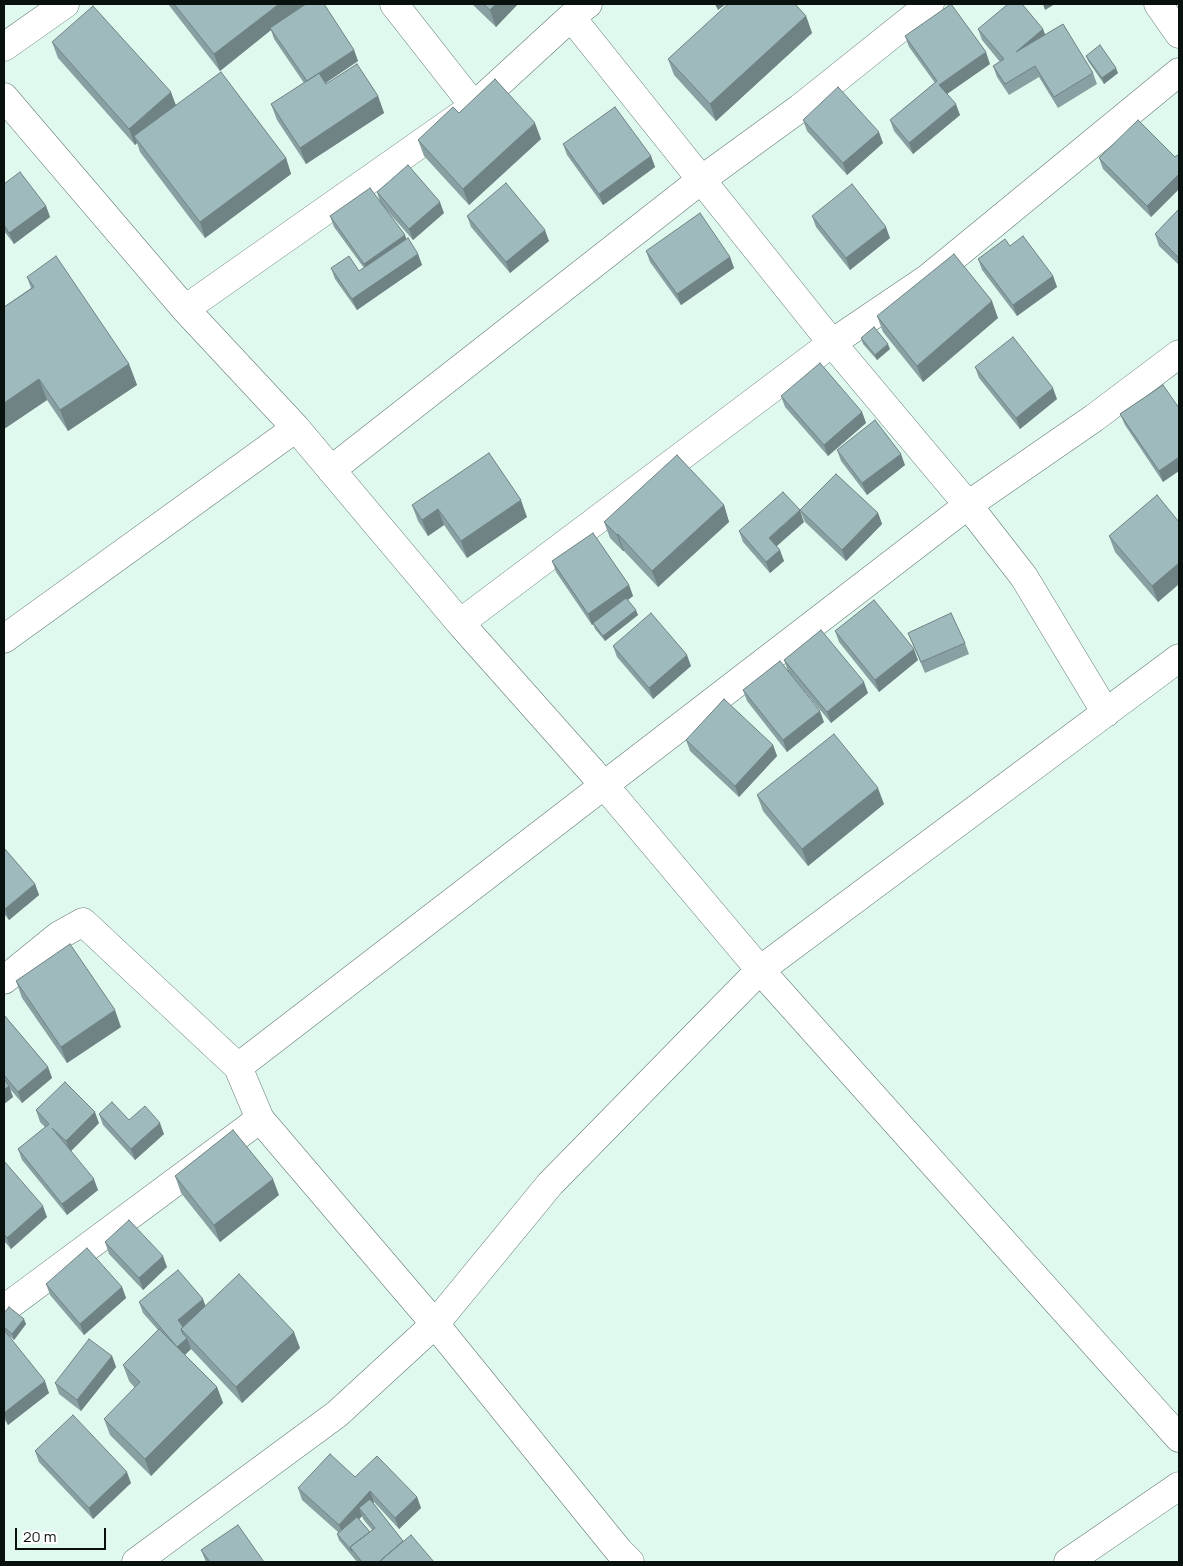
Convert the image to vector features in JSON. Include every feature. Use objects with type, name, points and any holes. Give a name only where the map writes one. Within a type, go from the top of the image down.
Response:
[{"type":"street","points":[[4,48],[65,4]]},
{"type":"street","points":[[394,4],[474,106]]},
{"type":"street","points":[[332,470],[701,180],[800,108],[930,4]]},
{"type":"street","points":[[1158,4],[1179,34]]},
{"type":"street","points":[[185,309],[474,106],[580,10],[701,180],[1024,577],[1106,713]]},
{"type":"street","points":[[460,623],[832,343],[928,278],[1179,72]]},
{"type":"street","points":[[4,97],[185,309],[296,428],[460,623],[604,785],[760,970],[1179,1438]]},
{"type":"street","points":[[238,1067],[968,506],[1094,418],[1179,354]]},
{"type":"street","points":[[4,639],[296,428]]},
{"type":"street","points":[[136,1562],[337,1414],[435,1324],[550,1184],[760,970],[1179,658]]},
{"type":"street","points":[[4,980],[58,936],[83,922],[238,1067],[260,1119],[435,1324],[618,1559]]},
{"type":"street","points":[[4,1309],[260,1119]]},
{"type":"street","points":[[1068,1562],[1179,1486]]},
{"type":"building","points":[[174,4],[279,4],[214,54]]},
{"type":"building","points":[[306,4],[324,4],[354,50],[307,81],[270,28]]},
{"type":"building","points":[[483,4],[496,4],[490,10]]},
{"type":"building","points":[[728,4],[795,4],[806,16],[710,104],[668,59]]},
{"type":"building","points":[[951,4],[986,52],[939,85],[956,104],[909,143],[890,120],[937,81],[905,36]]},
{"type":"building","points":[[1008,4],[1022,4],[1043,29],[1016,52],[1063,24],[1093,73],[1054,97],[1035,66],[1005,84],[993,66],[1004,59],[978,29]]},
{"type":"building","points":[[93,6],[171,92],[129,129],[52,42]]},
{"type":"building","points":[[1100,45],[1116,68],[1102,78],[1086,56]]},
{"type":"building","points":[[357,64],[378,96],[300,148],[271,104],[319,73],[326,84]]},
{"type":"building","points":[[221,72],[286,158],[200,222],[134,136]]},
{"type":"building","points":[[495,79],[535,123],[463,189],[418,140],[453,107],[459,113]]},
{"type":"building","points":[[838,87],[879,132],[843,163],[803,120]]},
{"type":"building","points":[[615,107],[651,156],[599,194],[563,144]]},
{"type":"building","points":[[1138,120],[1175,157],[1179,154],[1179,174],[1147,206],[1099,158]]},
{"type":"building","points":[[408,165],[440,202],[409,229],[377,192]]},
{"type":"building","points":[[20,172],[46,206],[9,233],[4,225],[4,184]]},
{"type":"building","points":[[506,183],[545,230],[506,262],[467,216]]},
{"type":"building","points":[[852,184],[886,227],[846,258],[812,216]]},
{"type":"building","points":[[370,188],[405,235],[364,264],[330,216]]},
{"type":"building","points":[[1179,209],[1179,258],[1155,234]]},
{"type":"building","points":[[700,213],[730,257],[677,294],[646,251]]},
{"type":"building","points":[[1023,236],[1053,276],[1013,305],[978,259],[1005,239],[1010,246]]},
{"type":"building","points":[[408,238],[418,254],[352,299],[331,268],[349,256],[359,271]]},
{"type":"building","points":[[954,254],[992,301],[917,366],[877,316]]},
{"type":"building","points":[[56,256],[129,364],[60,410],[39,379],[4,403],[4,307],[34,287],[27,277]]},
{"type":"building","points":[[874,327],[888,344],[875,355],[861,338]]},
{"type":"building","points":[[1013,337],[1053,388],[1016,418],[975,367]]},
{"type":"building","points":[[820,363],[862,412],[824,445],[781,396]]},
{"type":"building","points":[[1163,385],[1179,408],[1179,457],[1159,471],[1120,414]]},
{"type":"building","points":[[875,420],[901,454],[862,483],[837,450]]},
{"type":"building","points":[[489,453],[521,500],[461,541],[438,509],[422,520],[412,505]]},
{"type":"building","points":[[677,455],[724,505],[652,571],[618,534],[604,522]]},
{"type":"building","points":[[836,474],[878,513],[842,550],[800,510]]},
{"type":"building","points":[[783,492],[800,510],[769,538],[780,550],[766,562],[739,531]]},
{"type":"building","points":[[1157,495],[1179,522],[1179,563],[1152,586],[1109,536]]},
{"type":"building","points":[[593,533],[629,585],[588,614],[552,561]]},
{"type":"building","points":[[626,598],[636,610],[603,636],[593,623]]},
{"type":"building","points":[[874,600],[914,649],[875,680],[835,631]]},
{"type":"building","points":[[651,613],[687,655],[649,688],[613,646]]},
{"type":"building","points":[[951,613],[965,643],[921,662],[908,633]]},
{"type":"building","points":[[821,630],[864,682],[827,712],[784,660]]},
{"type":"building","points":[[780,661],[820,711],[783,740],[743,690]]},
{"type":"building","points":[[724,699],[773,745],[735,786],[686,740]]},
{"type":"building","points":[[834,734],[878,788],[802,849],[757,795]]},
{"type":"building","points":[[4,848],[35,884],[5,909],[4,907]]},
{"type":"building","points":[[70,944],[115,1010],[61,1047],[16,981]]},
{"type":"building","points":[[4,1015],[48,1067],[18,1092],[4,1075]]},
{"type":"building","points":[[4,1079],[9,1086],[4,1090]]},
{"type":"building","points":[[65,1082],[95,1112],[66,1141],[52,1128],[94,1179],[62,1204],[18,1149],[49,1124],[36,1110]]},
{"type":"building","points":[[112,1102],[129,1120],[145,1106],[160,1123],[131,1149],[99,1114]]},
{"type":"building","points":[[233,1130],[273,1179],[214,1225],[175,1176]]},
{"type":"building","points":[[4,1161],[43,1206],[7,1238],[4,1234]]},
{"type":"building","points":[[129,1220],[163,1256],[139,1278],[105,1242]]},
{"type":"building","points":[[87,1248],[122,1287],[80,1324],[46,1284]]},
{"type":"building","points":[[178,1270],[203,1299],[178,1320],[183,1327],[181,1329],[183,1334],[187,1338],[177,1347],[139,1302]]},
{"type":"building","points":[[239,1274],[294,1332],[236,1387],[181,1329]]},
{"type":"building","points":[[9,1307],[24,1319],[12,1334],[4,1327],[4,1313]]},
{"type":"building","points":[[159,1329],[217,1387],[145,1459],[104,1419],[140,1382],[123,1365]]},
{"type":"building","points":[[4,1330],[45,1381],[4,1413]]},
{"type":"building","points":[[89,1339],[112,1356],[77,1400],[55,1383]]},
{"type":"building","points":[[73,1415],[127,1472],[89,1508],[35,1451]]},
{"type":"building","points":[[330,1454],[355,1477],[377,1456],[417,1497],[395,1518],[370,1491],[339,1525],[298,1488]]},
{"type":"building","points":[[370,1499],[403,1541],[380,1562],[362,1562],[350,1547],[375,1528],[359,1508]]},
{"type":"building","points":[[357,1517],[370,1532],[350,1547],[352,1551],[337,1534]]},
{"type":"building","points":[[238,1525],[264,1562],[210,1562],[201,1550]]},
{"type":"building","points":[[411,1535],[434,1562],[380,1561]]}]
